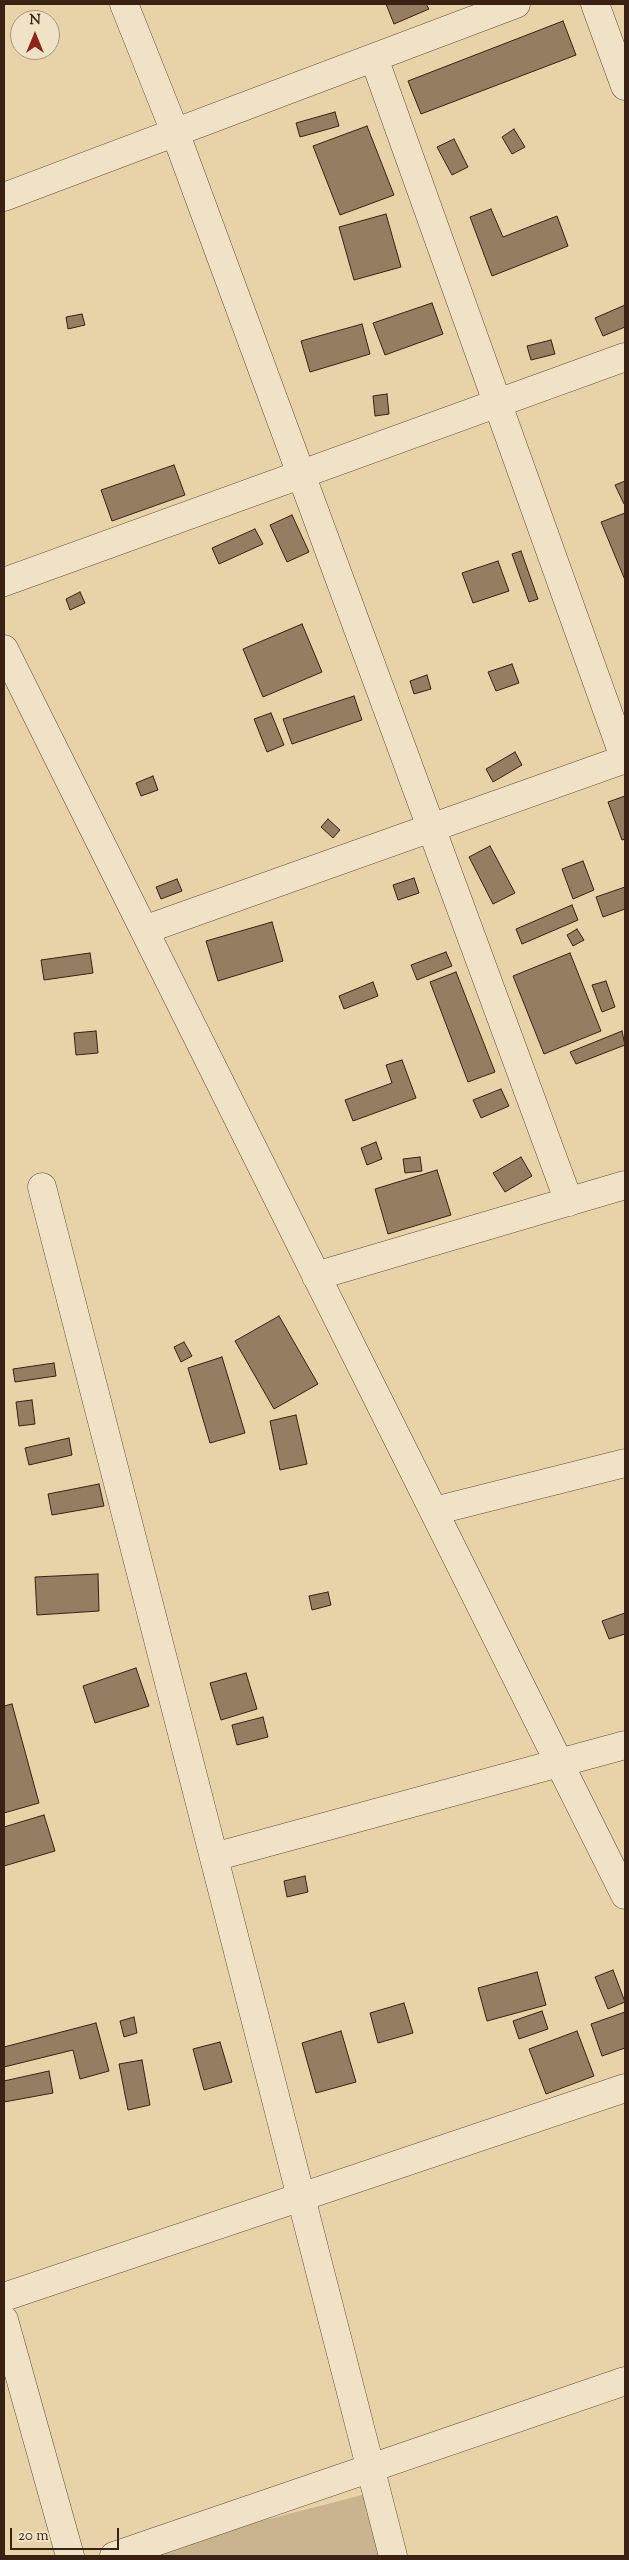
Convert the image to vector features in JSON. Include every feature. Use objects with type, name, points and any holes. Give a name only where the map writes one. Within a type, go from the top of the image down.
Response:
[{"type":"street","points":[[124,4],[175,132],[569,1202]]},
{"type":"street","points":[[4,197],[516,4]]},
{"type":"street","points":[[595,4],[625,86]]},
{"type":"street","points":[[144,930],[625,759],[374,58]]},
{"type":"street","points":[[4,582],[625,357]]},
{"type":"street","points":[[4,649],[625,1895]]},
{"type":"street","points":[[316,1276],[625,1185]]},
{"type":"street","points":[[42,1186],[393,2556]]},
{"type":"street","points":[[434,1511],[625,1463]]},
{"type":"street","points":[[214,1857],[625,1745]]},
{"type":"street","points":[[4,2296],[625,2088]]},
{"type":"street","points":[[5,2329],[70,2556]]},
{"type":"street","points":[[114,2556],[625,2381]]},
{"type":"shaded area","points":[[370,2493],[387,2556],[125,2556]]},
{"type":"building","points":[[386,4],[426,4],[429,9],[394,24]]},
{"type":"building","points":[[563,21],[576,55],[421,114],[408,81]]},
{"type":"building","points":[[335,112],[339,126],[300,137],[296,123]]},
{"type":"building","points":[[367,126],[394,195],[340,215],[313,146]]},
{"type":"building","points":[[514,129],[525,147],[512,154],[502,137]]},
{"type":"building","points":[[454,139],[468,167],[452,175],[437,147]]},
{"type":"building","points":[[491,209],[503,237],[557,216],[568,246],[492,276],[470,217]]},
{"type":"building","points":[[386,214],[401,267],[354,280],[339,227]]},
{"type":"building","points":[[432,303],[443,334],[385,355],[373,323]]},
{"type":"building","points":[[625,305],[625,327],[603,336],[595,318]]},
{"type":"building","points":[[82,314],[85,325],[68,329],[66,317]]},
{"type":"building","points":[[362,324],[370,354],[310,372],[301,341]]},
{"type":"building","points":[[551,340],[555,354],[531,360],[527,346]]},
{"type":"building","points":[[387,394],[389,414],[375,416],[373,396]]},
{"type":"building","points":[[174,465],[185,495],[112,521],[101,490]]},
{"type":"building","points":[[625,481],[625,504],[624,504],[615,485]]},
{"type":"building","points":[[625,513],[625,580],[601,522]]},
{"type":"building","points":[[292,515],[309,552],[287,562],[270,525]]},
{"type":"building","points":[[255,529],[263,544],[219,564],[212,548]]},
{"type":"building","points":[[521,551],[538,599],[529,602],[512,554]]},
{"type":"building","points":[[498,561],[509,591],[473,603],[462,573]]},
{"type":"building","points":[[80,592],[85,603],[70,610],[66,599]]},
{"type":"building","points":[[302,624],[322,672],[263,697],[243,649]]},
{"type":"building","points":[[512,664],[519,683],[496,691],[488,672]]},
{"type":"building","points":[[427,675],[431,689],[414,694],[410,681]]},
{"type":"building","points":[[354,696],[362,720],[292,744],[283,719]]},
{"type":"building","points":[[271,713],[284,745],[267,752],[254,719]]},
{"type":"building","points":[[515,752],[522,765],[493,782],[486,769]]},
{"type":"building","points":[[153,776],[158,790],[141,796],[136,783]]},
{"type":"building","points":[[625,796],[625,839],[622,840],[608,802]]},
{"type":"building","points":[[328,819],[340,830],[333,838],[321,827]]},
{"type":"building","points":[[490,846],[515,893],[493,904],[469,857]]},
{"type":"building","points":[[583,861],[594,890],[573,899],[562,869]]},
{"type":"building","points":[[414,878],[419,893],[398,900],[393,885]]},
{"type":"building","points":[[177,879],[182,891],[161,899],[156,887]]},
{"type":"building","points":[[625,887],[625,909],[603,917],[596,897]]},
{"type":"building","points":[[572,905],[578,920],[522,944],[516,929]]},
{"type":"building","points":[[272,922],[283,961],[218,981],[206,941]]},
{"type":"building","points":[[577,929],[584,940],[573,946],[567,935]]},
{"type":"building","points":[[446,952],[452,966],[417,980],[411,965]]},
{"type":"building","points":[[90,953],[93,973],[44,980],[41,960]]},
{"type":"building","points":[[570,953],[601,1031],[544,1054],[513,976]]},
{"type":"building","points":[[456,972],[495,1072],[468,1082],[430,982]]},
{"type":"building","points":[[606,981],[615,1007],[602,1012],[592,985]]},
{"type":"building","points":[[373,982],[378,996],[344,1009],[339,996]]},
{"type":"building","points":[[96,1031],[98,1053],[76,1055],[74,1033]]},
{"type":"building","points":[[622,1031],[625,1045],[576,1064],[570,1052]]},
{"type":"building","points":[[402,1060],[416,1098],[353,1121],[345,1100],[392,1083],[386,1065]]},
{"type":"building","points":[[501,1089],[509,1106],[481,1118],[473,1100]]},
{"type":"building","points":[[376,1142],[382,1159],[367,1165],[361,1148]]},
{"type":"building","points":[[420,1157],[422,1171],[405,1173],[403,1159]]},
{"type":"building","points":[[521,1157],[532,1176],[505,1192],[493,1173]]},
{"type":"building","points":[[437,1170],[451,1215],[388,1234],[375,1189]]},
{"type":"building","points":[[279,1316],[318,1384],[274,1409],[235,1341]]},
{"type":"building","points":[[184,1342],[192,1356],[181,1362],[174,1347]]},
{"type":"building","points":[[222,1357],[245,1433],[210,1443],[188,1368]]},
{"type":"building","points":[[54,1363],[56,1376],[15,1382],[13,1369]]},
{"type":"building","points":[[32,1400],[35,1424],[19,1426],[16,1402]]},
{"type":"building","points":[[296,1415],[307,1464],[280,1470],[270,1421]]},
{"type":"building","points":[[69,1438],[72,1455],[29,1465],[25,1448]]},
{"type":"building","points":[[99,1484],[104,1506],[52,1515],[48,1494]]},
{"type":"building","points":[[98,1574],[99,1611],[37,1615],[35,1577]]},
{"type":"building","points":[[328,1592],[331,1605],[312,1610],[309,1596]]},
{"type":"building","points":[[625,1613],[625,1634],[609,1639],[602,1621]]},
{"type":"building","points":[[136,1668],[149,1706],[95,1723],[83,1686]]},
{"type":"building","points":[[246,1673],[257,1709],[221,1720],[210,1683]]},
{"type":"building","points":[[12,1704],[39,1803],[4,1813],[4,1706]]},
{"type":"building","points":[[263,1717],[268,1737],[237,1745],[232,1725]]},
{"type":"building","points":[[44,1815],[55,1851],[4,1866],[4,1827]]},
{"type":"building","points":[[305,1876],[308,1892],[287,1897],[284,1881]]},
{"type":"building","points":[[613,1970],[625,2002],[608,2009],[595,1977]]},
{"type":"building","points":[[537,1972],[546,2005],[487,2021],[478,1988]]},
{"type":"building","points":[[404,2003],[413,2033],[378,2043],[370,2013]]},
{"type":"building","points":[[542,2011],[548,2029],[519,2039],[513,2021]]},
{"type":"building","points":[[625,2012],[625,2048],[602,2056],[591,2024]]},
{"type":"building","points":[[134,2017],[137,2033],[124,2037],[120,2021]]},
{"type":"building","points":[[96,2023],[109,2071],[80,2079],[73,2050],[4,2067],[4,2047]]},
{"type":"building","points":[[341,2031],[356,2082],[316,2093],[302,2043]]},
{"type":"building","points":[[577,2031],[594,2076],[546,2094],[529,2049]]},
{"type":"building","points":[[220,2042],[232,2082],[204,2090],[193,2049]]},
{"type":"building","points":[[142,2060],[150,2105],[128,2110],[119,2064]]},
{"type":"building","points":[[49,2071],[53,2093],[4,2102],[4,2081]]}]
